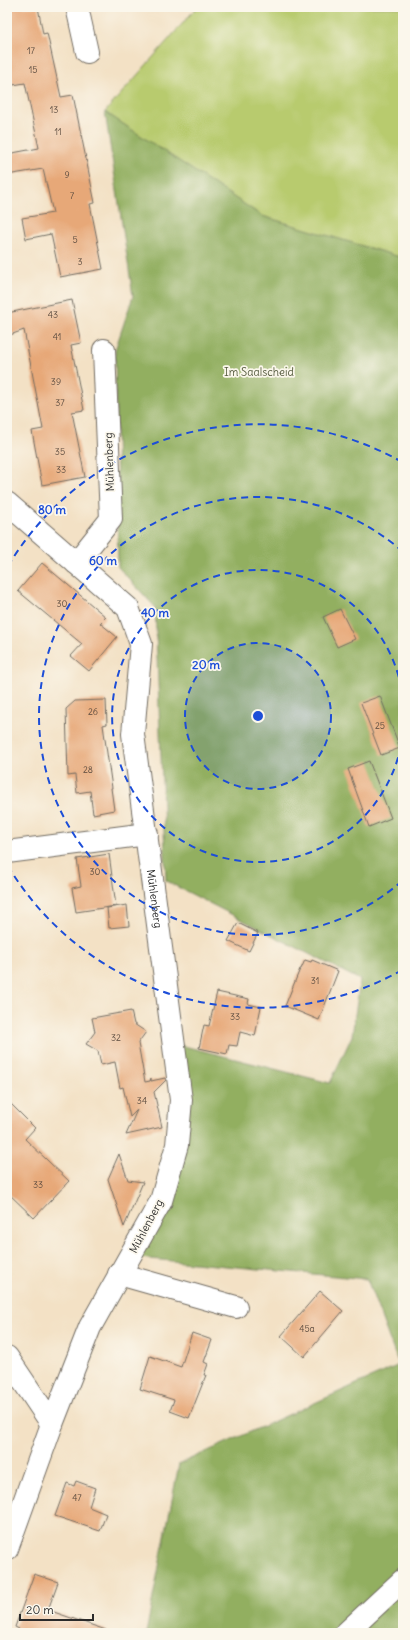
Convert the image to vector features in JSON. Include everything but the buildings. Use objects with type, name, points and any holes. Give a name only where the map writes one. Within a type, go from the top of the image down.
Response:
[{"type":"street","points":[[76,7],[87,52]]},
{"type":"street","name":"Mühlenberg","points":[[7,1549],[52,1424],[90,1327],[161,1201],[177,1145],[181,1100],[133,734],[141,644],[128,608],[76,563],[111,519],[104,350]]},
{"type":"street","points":[[7,503],[76,563]]},
{"type":"street","points":[[7,852],[147,834]]},
{"type":"street","points":[[119,1274],[236,1307]]},
{"type":"street","points":[[7,1357],[52,1424]]},
{"type":"street","points":[[346,1633],[403,1580]]},
{"type":"green space","points":[[197,7],[403,7],[403,258],[262,216],[105,112]]},
{"type":"green space","name":"Im Saalscheid","points":[[105,112],[262,216],[403,258],[403,1633],[146,1633],[179,1464],[399,1365],[367,1279],[139,1258],[167,1199],[180,1045],[330,1083],[352,1036],[360,980],[166,881],[155,607],[118,567],[115,350],[133,296]]}]
